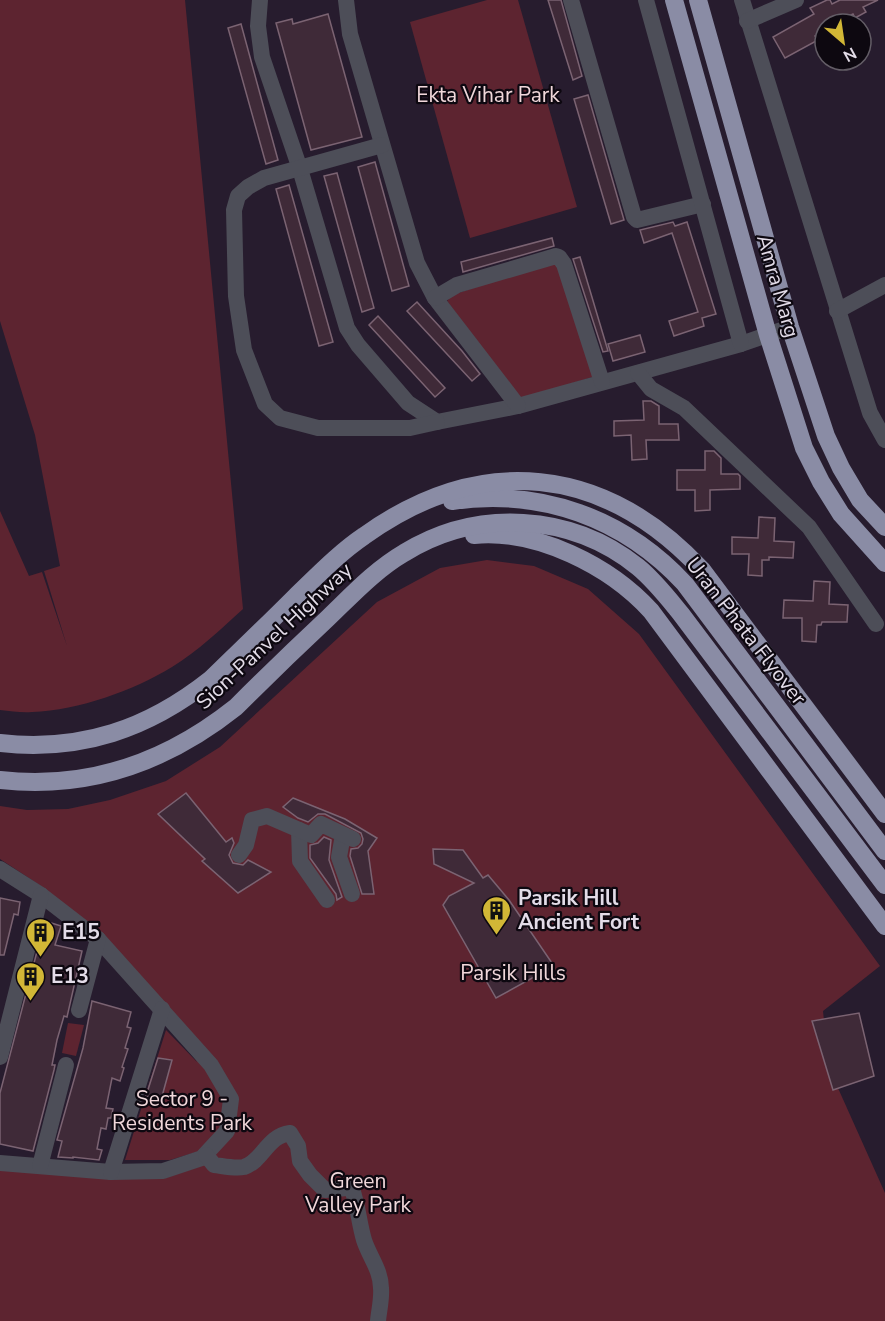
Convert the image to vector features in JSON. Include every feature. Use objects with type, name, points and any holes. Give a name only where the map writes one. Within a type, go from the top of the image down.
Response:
[{"type":"highway","name":"Amra Marg","points":[[674,0],[768,334],[804,448],[841,514],[885,563]]},
{"type":"highway","name":"Amra Marg","points":[[698,0],[790,327],[826,436],[860,500],[885,527]]},
{"type":"highway","points":[[386,522],[407,508],[453,490],[476,485],[528,480],[576,488],[600,496],[631,511],[666,534],[702,570],[885,814]]},
{"type":"highway","name":"Uran Phata Flyover","points":[[386,522],[419,508],[477,498],[502,498],[570,509],[592,516],[633,538],[669,567],[691,593],[885,851]]},
{"type":"highway","name":"Uran Phata Flyover","points":[[403,553],[422,543],[461,529],[502,521],[522,521],[564,529],[603,544],[630,561],[654,582],[681,614],[885,885]]},
{"type":"highway","name":"Sion-Panvel Highway","points":[[0,743],[45,745],[97,738],[138,724],[169,709],[212,679],[346,549],[386,522]]},
{"type":"highway","points":[[403,553],[462,536],[483,534],[519,537],[576,556],[625,585],[651,611],[885,926]]},
{"type":"highway","name":"Sion-Panvel Highway","points":[[0,780],[46,783],[105,774],[143,762],[188,741],[213,725],[236,706],[370,577],[403,553]]},
{"type":"street","points":[[260,0],[258,26],[262,57],[300,169],[348,328],[358,345],[408,403],[423,415],[437,422]]},
{"type":"street","points":[[346,0],[350,34],[417,263],[435,298],[518,406]]},
{"type":"street","points":[[571,0],[633,217],[637,220],[703,204]]},
{"type":"street","points":[[646,0],[741,344]]},
{"type":"street","points":[[742,0],[870,413],[885,440]]},
{"type":"street","points":[[747,21],[796,0]]},
{"type":"street","points":[[382,145],[264,178],[238,196],[234,210],[236,296],[240,329],[244,350],[265,404],[280,418],[318,428],[410,428],[518,406],[741,344],[790,327]]},
{"type":"street","points":[[435,298],[457,285],[556,256],[560,258],[564,264],[602,382]]},
{"type":"street","points":[[837,311],[885,285]]},
{"type":"street","points":[[638,373],[651,389],[684,408],[809,527],[876,624]]},
{"type":"street","points":[[239,855],[246,845],[252,820],[267,816],[310,835],[321,824],[348,837],[339,857],[352,894]]},
{"type":"street","points":[[299,830],[300,861],[327,900]]},
{"type":"street","points":[[0,869],[41,895],[98,939],[211,1065],[231,1099],[227,1131],[206,1155],[163,1171],[111,1172],[0,1163]]},
{"type":"street","points":[[0,1057],[41,895]]},
{"type":"street","points":[[79,1011],[98,939]]},
{"type":"street","points":[[111,1172],[162,1009]]},
{"type":"street","points":[[39,1166],[66,1065]]},
{"type":"street","points":[[206,1155],[214,1165],[244,1167],[279,1134],[290,1133],[298,1146],[300,1161],[325,1190],[352,1189],[364,1242],[374,1259],[381,1287],[378,1321]]},
{"type":"green space","points":[[0,0],[185,0],[243,609],[191,654],[140,684],[105,698],[68,708],[28,712],[0,710],[0,511],[29,576],[42,572],[67,646],[44,571],[60,566],[35,435],[0,321]]},
{"type":"green space","name":"Ekta Vihar Park","points":[[487,0],[518,0],[577,207],[470,238],[410,22]]},
{"type":"green space","points":[[558,260],[596,376],[520,399],[447,301],[452,295]]},
{"type":"green space","name":"Parsik Hills","points":[[487,560],[534,566],[588,589],[639,634],[880,966],[823,1011],[829,1068],[885,1193],[885,1321],[0,1321],[0,1171],[207,1164],[218,1131],[200,1151],[170,1160],[125,1160],[166,1030],[197,1062],[163,1001],[44,888],[0,859],[0,806],[27,810],[68,809],[110,800],[166,781],[220,747],[377,602],[440,568]]},
{"type":"green space","points":[[68,1023],[84,1025],[76,1056],[62,1053]]},
{"type":"building","points":[[548,0],[561,0],[582,76],[573,80]]},
{"type":"building","points":[[827,0],[830,0],[832,4],[840,0],[878,0],[863,7],[866,12],[813,12],[810,8]]},
{"type":"building","points":[[328,14],[362,137],[311,150],[276,23],[292,19],[293,24]]},
{"type":"building","points":[[813,15],[813,43],[785,58],[773,37]]},
{"type":"building","points":[[241,24],[278,160],[266,164],[228,28]]},
{"type":"building","points":[[588,95],[624,220],[611,224],[574,99]]},
{"type":"building","points":[[375,162],[409,286],[392,291],[358,167]]},
{"type":"building","points":[[337,173],[374,308],[362,312],[324,176]]},
{"type":"building","points":[[289,185],[333,342],[319,346],[276,189]]},
{"type":"building","points":[[673,222],[675,226],[687,222],[716,314],[702,318],[704,326],[674,336],[669,321],[698,312],[672,233],[644,243],[640,230]]},
{"type":"building","points":[[552,238],[554,246],[463,272],[461,262]]},
{"type":"building","points":[[580,257],[608,351],[603,352],[573,259]]},
{"type":"building","points":[[417,302],[480,374],[472,381],[407,311]]},
{"type":"building","points":[[378,316],[445,388],[435,397],[369,325]]},
{"type":"building","points":[[640,335],[645,352],[613,361],[608,344]]},
{"type":"building","points":[[643,401],[651,401],[659,406],[659,424],[678,424],[679,440],[646,440],[647,459],[632,460],[631,435],[614,436],[614,421],[644,420]]},
{"type":"building","points":[[705,451],[714,451],[721,458],[721,474],[740,476],[740,489],[710,490],[710,510],[695,511],[695,490],[677,490],[677,470],[705,470]]},
{"type":"building","points":[[759,517],[775,518],[774,541],[794,542],[793,558],[769,557],[769,560],[762,560],[762,576],[748,575],[749,554],[732,554],[732,537],[758,538]]},
{"type":"building","points":[[814,581],[830,582],[829,604],[848,605],[847,622],[822,622],[821,625],[817,625],[816,642],[802,641],[802,618],[783,618],[784,600],[813,601]]},
{"type":"building","points":[[186,793],[226,842],[232,838],[234,843],[229,855],[233,863],[243,865],[248,860],[271,872],[238,893],[202,861],[205,859],[158,814]]},
{"type":"building","points":[[293,798],[345,819],[377,838],[368,851],[374,894],[362,894],[350,856],[351,849],[358,848],[362,844],[361,833],[325,814],[318,814],[308,822],[298,818],[283,807]]},
{"type":"building","points":[[324,837],[331,840],[329,860],[342,897],[337,900],[336,894],[310,858],[310,845],[318,843]]},
{"type":"building","name":"Parsik Hill Ancient Fort","points":[[433,849],[463,850],[483,878],[488,875],[509,900],[554,966],[496,998],[443,905],[449,896],[474,883],[434,864]]},
{"type":"building","points":[[0,898],[20,902],[18,915],[14,914],[4,955],[0,955]]},
{"type":"building","points":[[45,921],[61,926],[55,945],[82,951],[67,1017],[64,1016],[57,1040],[52,1065],[55,1065],[54,1070],[33,1151],[0,1144],[0,1093]]},
{"type":"building","points":[[92,1001],[131,1012],[127,1027],[131,1028],[125,1048],[128,1049],[122,1067],[124,1068],[120,1081],[112,1078],[106,1108],[113,1109],[106,1129],[101,1128],[97,1149],[102,1150],[99,1160],[58,1157],[62,1141],[57,1140],[83,1048]]},
{"type":"building","points":[[859,1013],[874,1076],[833,1090],[812,1021]]},
{"type":"building","points":[[158,1058],[172,1060],[161,1100],[146,1096]]},
{"type":"place","name":"Parsik Hill Ancient Fort","points":[[497,936]]},
{"type":"place","name":"E15","points":[[41,958]]},
{"type":"place","name":"E13","points":[[30,1002]]},
{"type":"park label","name":"Sector 9 - Residents Park","points":[[182,1111]]},
{"type":"park label","name":"Green Valley Park","points":[[358,1193]]}]
